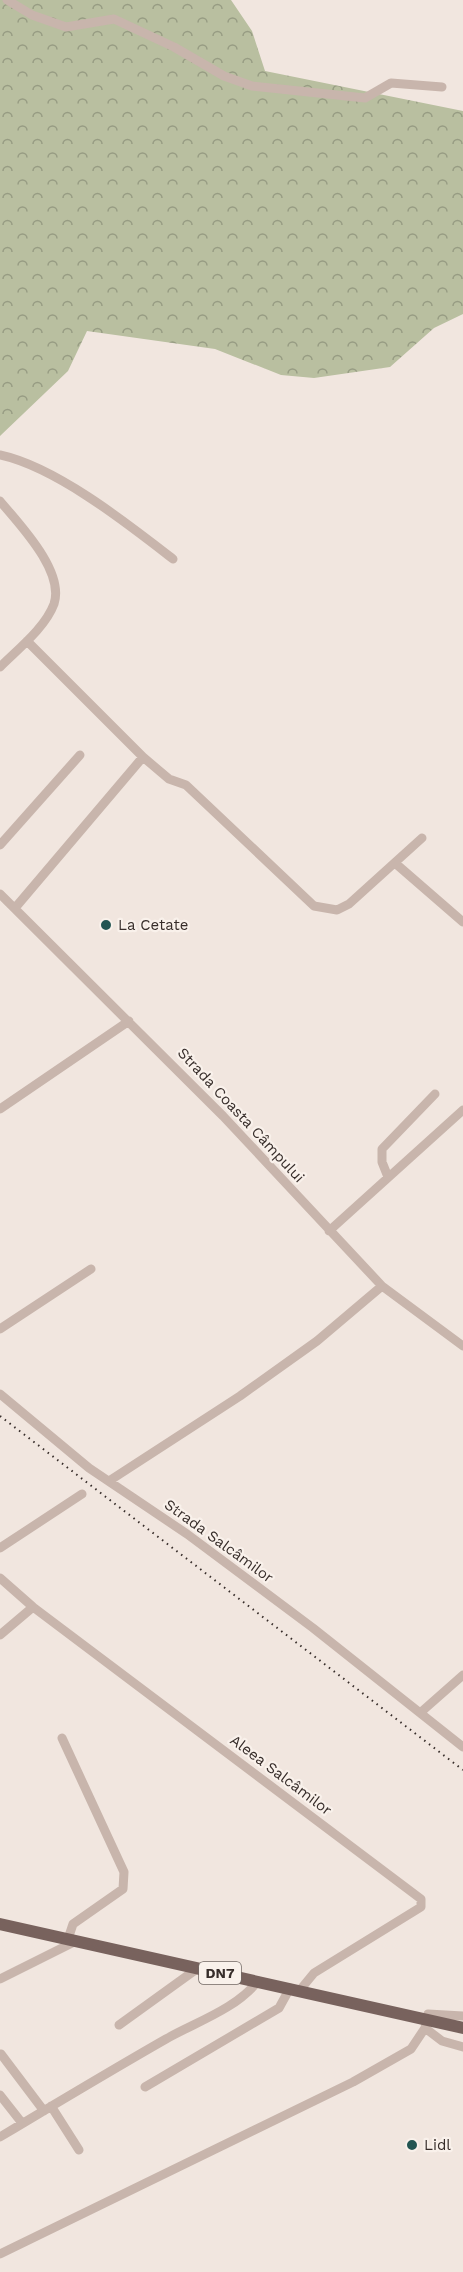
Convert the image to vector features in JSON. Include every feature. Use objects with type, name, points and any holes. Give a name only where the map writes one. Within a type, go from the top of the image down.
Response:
[{"type":"main road","name":"DN7","points":[[0,1924],[295,1989],[425,2024],[463,2028]]},
{"type":"street","points":[[7,0],[32,15],[66,27],[114,19],[174,47],[224,76],[252,87],[364,98],[391,83],[442,87]]},
{"type":"street","points":[[0,455],[80,492],[121,519],[173,559]]},
{"type":"street","points":[[0,501],[34,541],[56,588],[54,604],[27,641],[0,667]]},
{"type":"street","points":[[27,641],[143,757],[169,779],[186,784],[314,906],[338,910],[349,904],[422,838]]},
{"type":"street","points":[[0,845],[80,755]]},
{"type":"street","points":[[15,908],[143,757]]},
{"type":"street","points":[[395,863],[463,922]]},
{"type":"street","name":"Strada Coasta Câmpului","points":[[1,897],[15,908],[223,1116],[382,1286],[463,1346]]},
{"type":"street","points":[[0,1109],[129,1021]]},
{"type":"street","points":[[388,1177],[382,1162],[382,1149],[435,1094]]},
{"type":"street","points":[[328,1230],[463,1110]]},
{"type":"street","points":[[0,1329],[91,1269]]},
{"type":"street","points":[[109,1480],[240,1396],[317,1341],[382,1286]]},
{"type":"street","name":"Strada Salcâmilor","points":[[0,1394],[89,1468],[187,1534],[463,1747]]},
{"type":"street","points":[[0,1548],[82,1494]]},
{"type":"street","name":"Aleea Salcâmilor","points":[[0,1578],[33,1607],[421,1899],[421,1906],[314,1973],[295,1989]]},
{"type":"street","points":[[0,1635],[33,1607]]},
{"type":"street","points":[[420,1713],[463,1675]]},
{"type":"street","points":[[0,1980],[72,1940],[73,1924],[115,1896],[123,1889],[125,1882],[118,1860],[62,1738]]},
{"type":"street","points":[[119,2025],[198,1968]]},
{"type":"street","points":[[0,2137],[235,2002],[250,1991],[258,1981]]},
{"type":"street","points":[[145,2087],[279,2008],[295,1989]]},
{"type":"street","points":[[0,2254],[352,2082],[411,2049],[432,2012],[463,2016]]},
{"type":"street","points":[[425,2024],[442,2041],[463,2047]]},
{"type":"street","points":[[1,2054],[79,2150]]},
{"type":"street","points":[[0,2095],[22,2123]]},
{"type":"green space","points":[[0,0],[231,0],[252,31],[265,71],[463,111],[463,314],[434,328],[390,367],[314,378],[281,375],[215,349],[87,331],[68,371],[0,436]]},
{"type":"railway","points":[[0,1416],[463,1770]]},
{"type":"place","name":"La Cetate","points":[[106,925]]},
{"type":"place","name":"Lidl","points":[[412,2145]]}]
